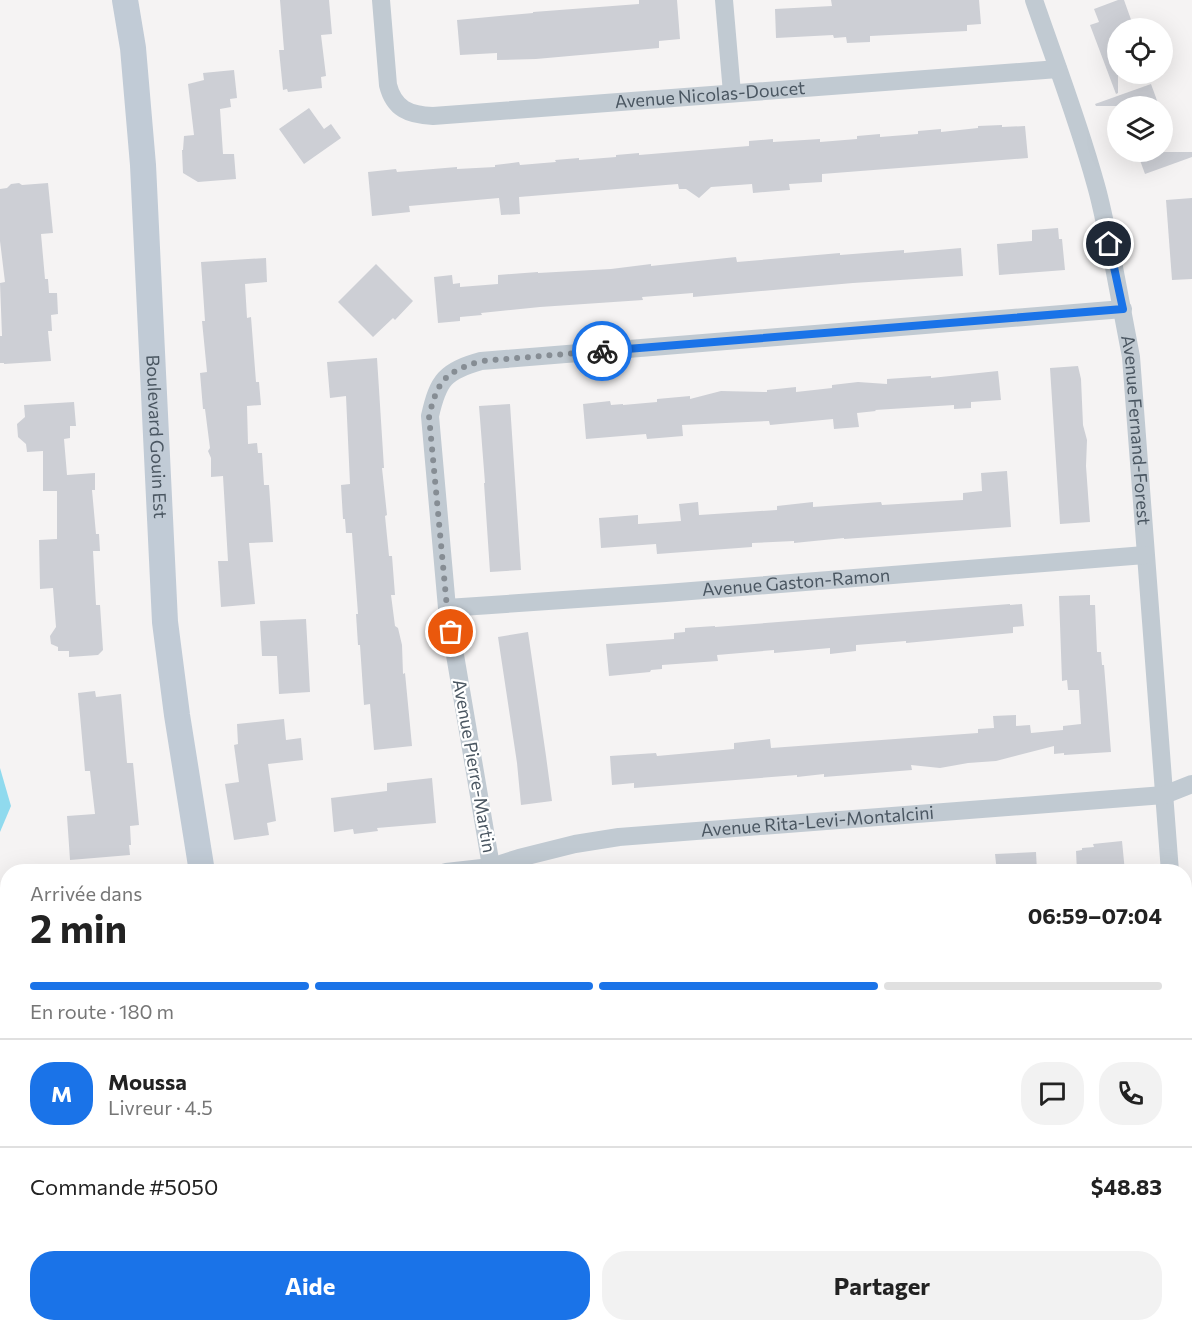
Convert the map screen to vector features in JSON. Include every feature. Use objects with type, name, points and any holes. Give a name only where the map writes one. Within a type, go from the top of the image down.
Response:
[{"type":"street","name":"Boulevard Gouin Est","points":[[125,0],[134,48],[143,165],[165,622],[201,864]]},
{"type":"street","name":"Avenue Nicolas-Doucet","points":[[381,0],[391,94],[397,104],[421,116],[1058,69]]},
{"type":"street","points":[[724,0],[732,93]]},
{"type":"street","name":"Avenue Fernand-Forest","points":[[1034,0],[1072,104],[1096,183],[1131,357],[1169,864]]},
{"type":"street","name":"Avenue Pierre-Martin","points":[[490,864],[447,608],[429,416],[434,395],[445,378],[461,367],[481,361],[1123,309]]},
{"type":"street","name":"Avenue Gaston-Ramon","points":[[447,608],[1145,555]]},
{"type":"street","name":"Avenue Rita-Levi-Montalcini","points":[[504,864],[563,847],[619,837],[1164,795],[1192,784]]},
{"type":"water","points":[[0,768],[11,806],[0,832]]},
{"type":"building","points":[[280,0],[329,0],[332,34],[321,35],[326,76],[321,77],[322,88],[288,92],[287,89],[283,90],[279,50],[284,50]]},
{"type":"building","points":[[639,0],[677,0],[680,39],[659,41],[659,48],[536,59],[497,60],[497,53],[460,55],[457,20],[639,4]]},
{"type":"building","points":[[831,0],[979,0],[981,24],[967,25],[967,31],[870,36],[870,42],[847,43],[846,37],[834,38],[833,35],[776,38],[775,9],[832,6]]},
{"type":"building","points":[[1124,0],[1130,18],[1107,18],[1107,70],[1090,25],[1099,22],[1094,9]]},
{"type":"building","points":[[234,70],[237,98],[230,99],[231,107],[220,109],[223,154],[234,154],[236,179],[198,182],[183,173],[184,136],[194,135],[188,84],[204,80],[203,73]]},
{"type":"building","points":[[1112,84],[1118,84],[1116,94]]},
{"type":"building","points":[[1151,84],[1155,96],[1117,96]]},
{"type":"building","points":[[1107,100],[1107,106],[1096,106],[1095,104]]},
{"type":"building","points":[[309,108],[324,129],[331,124],[341,138],[304,164],[279,129]]},
{"type":"building","points":[[1002,125],[1002,127],[1025,126],[1028,158],[822,174],[822,182],[789,184],[790,190],[753,193],[752,184],[711,187],[699,198],[686,189],[679,189],[678,184],[519,197],[520,214],[501,215],[499,198],[409,206],[410,212],[372,216],[368,172],[396,169],[397,172],[457,167],[457,169],[495,167],[495,165],[519,162],[520,165],[639,153],[639,155],[749,146],[749,141],[773,139],[773,142],[820,139],[820,142],[857,139],[857,136],[880,134],[880,137],[918,134],[918,131],[941,129],[941,132]]},
{"type":"building","points":[[1173,152],[1192,152],[1192,157],[1145,174],[1141,162],[1173,162]]},
{"type":"building","points":[[19,183],[22,185],[48,183],[53,233],[41,234],[45,279],[48,279],[49,293],[57,293],[58,314],[51,315],[52,331],[48,331],[51,361],[4,364],[0,363],[0,336],[2,336],[0,283],[5,282],[0,241],[0,189]]},
{"type":"building","points":[[1192,198],[1192,279],[1172,280],[1166,200]]},
{"type":"building","points":[[1058,228],[1059,239],[1062,239],[1065,270],[999,275],[997,244],[1032,241],[1032,230]]},
{"type":"building","points":[[961,248],[963,276],[693,297],[693,293],[642,297],[643,300],[481,313],[482,315],[460,317],[460,321],[438,323],[434,277],[452,275],[453,284],[460,283],[460,287],[498,284],[498,275],[611,269],[651,264],[651,266],[736,257],[737,262],[840,253],[840,255],[904,250],[904,253]]},
{"type":"building","points":[[266,258],[267,282],[245,284],[247,318],[251,317],[256,382],[259,382],[261,405],[247,406],[248,444],[257,443],[258,453],[262,453],[264,485],[269,485],[273,542],[249,543],[255,604],[221,607],[218,561],[228,561],[223,476],[211,477],[211,458],[208,451],[210,448],[205,409],[203,409],[200,373],[207,372],[202,321],[205,321],[201,262]]},
{"type":"building","points":[[376,264],[413,301],[395,320],[393,318],[373,337],[338,302]]},
{"type":"building","points":[[377,358],[384,468],[382,468],[387,515],[385,516],[389,556],[392,556],[395,595],[391,595],[395,626],[398,628],[402,645],[403,674],[405,673],[412,746],[374,750],[370,704],[364,705],[360,645],[358,645],[352,533],[346,533],[345,519],[343,519],[341,485],[350,484],[346,396],[330,398],[327,362]]},
{"type":"building","points":[[1078,366],[1081,379],[1083,425],[1087,440],[1086,466],[1090,522],[1060,524],[1050,368]]},
{"type":"building","points":[[998,371],[1001,400],[971,402],[971,408],[954,409],[954,405],[857,413],[859,427],[834,429],[833,419],[770,425],[769,421],[682,425],[683,436],[647,439],[646,434],[586,439],[583,404],[610,401],[611,405],[623,405],[690,396],[690,399],[721,391],[767,392],[767,390],[796,387],[796,392],[858,382],[887,384],[887,379],[931,376],[931,378]]},
{"type":"building","points":[[74,402],[76,426],[70,426],[70,438],[64,439],[67,475],[95,473],[95,490],[92,490],[100,551],[93,551],[96,605],[100,605],[103,650],[98,655],[69,657],[69,651],[58,651],[58,647],[51,644],[50,636],[56,627],[53,588],[40,589],[39,540],[57,539],[57,491],[43,491],[43,451],[27,452],[26,444],[18,437],[17,424],[25,417],[24,405]]},
{"type":"building","points":[[510,404],[521,570],[490,572],[479,406]]},
{"type":"building","points":[[1007,471],[1011,527],[794,543],[794,541],[752,543],[752,547],[657,554],[656,544],[601,548],[599,518],[638,515],[638,524],[681,521],[679,504],[698,502],[699,515],[777,510],[777,506],[813,502],[813,507],[881,502],[882,505],[963,500],[963,493],[982,491],[981,473]]},
{"type":"building","points":[[1090,595],[1090,605],[1095,605],[1097,652],[1101,652],[1102,665],[1104,665],[1111,752],[1054,754],[1054,746],[996,761],[940,768],[911,765],[912,770],[824,777],[824,774],[797,777],[797,775],[634,788],[634,783],[612,785],[610,756],[656,753],[657,756],[734,749],[734,743],[770,739],[771,748],[978,733],[978,729],[994,728],[993,716],[1016,715],[1016,726],[1030,725],[1031,733],[1063,730],[1063,726],[1081,724],[1079,690],[1068,690],[1067,680],[1062,681],[1059,596]]},
{"type":"building","points":[[1022,604],[1024,626],[1013,627],[1013,633],[906,643],[906,641],[856,645],[856,651],[830,654],[830,648],[717,655],[718,661],[662,665],[662,669],[650,672],[609,676],[606,644],[674,639],[674,633],[685,632],[685,628]]},
{"type":"building","points":[[306,619],[310,692],[279,694],[277,656],[262,656],[260,621]]},
{"type":"building","points":[[528,632],[552,801],[521,805],[498,637]]},
{"type":"building","points":[[95,691],[96,697],[121,694],[127,763],[133,763],[139,825],[130,826],[130,855],[70,860],[67,816],[95,814],[90,771],[85,771],[78,693]]},
{"type":"building","points":[[284,719],[286,740],[301,738],[303,760],[268,764],[276,821],[267,823],[269,835],[234,840],[225,784],[239,782],[234,745],[238,744],[237,724]]},
{"type":"building","points":[[432,778],[436,823],[377,828],[378,831],[354,834],[353,829],[334,832],[331,798],[387,791],[387,783]]},
{"type":"building","points":[[1122,841],[1124,864],[1077,864],[1076,851],[1094,847],[1093,844]]},
{"type":"building","points":[[1036,852],[1037,864],[996,864],[995,854]]},
{"type":"way so far","points":[[451,632],[429,416],[434,395],[445,378],[461,367],[481,361],[602,351]]},
{"type":"route","points":[[602,351],[1123,309],[1109,244]]}]
